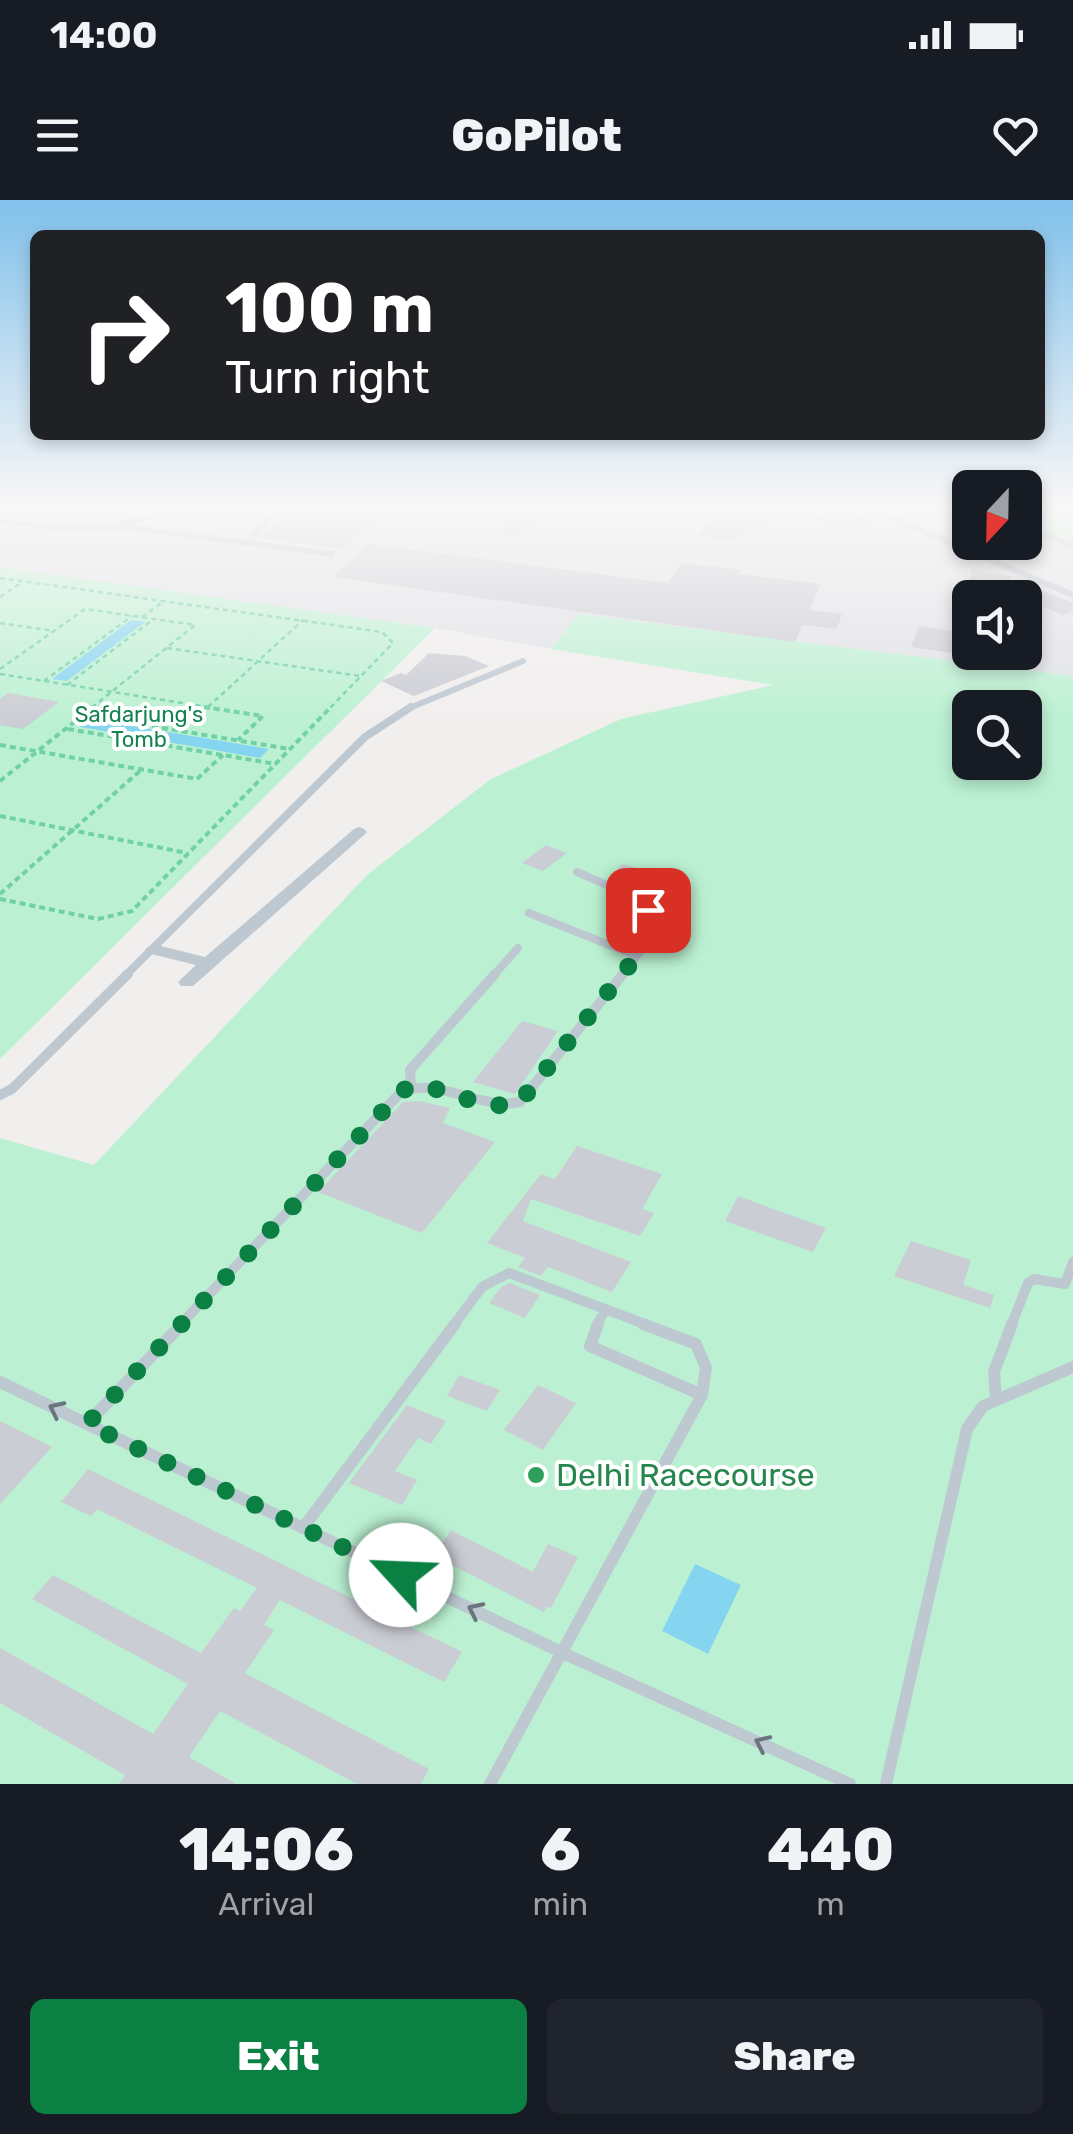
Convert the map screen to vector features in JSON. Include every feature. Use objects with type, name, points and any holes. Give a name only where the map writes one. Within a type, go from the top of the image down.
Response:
[{"type":"street","points":[[187,982],[358,832]]},
{"type":"street","points":[[153,949],[208,962]]},
{"type":"lane","points":[[1033,578],[1073,595]]},
{"type":"lane","points":[[0,1096],[12,1089],[389,718],[524,662]]},
{"type":"lane","points":[[87,1424],[402,1091],[412,1085],[496,1108],[520,1102],[637,956],[651,928],[648,910],[640,899],[577,872]]},
{"type":"lane","points":[[530,913],[637,956]]},
{"type":"lane","points":[[412,1085],[410,1070],[518,948]]},
{"type":"lane","points":[[996,1399],[994,1372],[1028,1283],[1034,1279],[1069,1285],[1073,1262]]},
{"type":"lane","points":[[303,1528],[482,1287],[510,1272],[696,1344],[705,1355],[702,1395],[490,1784]]},
{"type":"lane","points":[[606,1309],[590,1338],[590,1346],[702,1395]]},
{"type":"lane","points":[[886,1784],[967,1429],[983,1406],[1073,1367]]},
{"type":"lane","points":[[0,1382],[563,1652],[850,1784]]},
{"type":"path","points":[[0,578],[382,632],[393,643],[132,911],[98,920],[0,897]]},
{"type":"path","points":[[0,597],[24,582]]},
{"type":"path","points":[[142,617],[164,601]]},
{"type":"path","points":[[0,672],[85,609],[196,625],[0,781]]},
{"type":"path","points":[[44,681],[132,616]]},
{"type":"path","points":[[67,685],[154,619]]},
{"type":"path","points":[[208,707],[303,620]]},
{"type":"path","points":[[0,623],[54,631]]},
{"type":"path","points":[[167,648],[360,676]]},
{"type":"path","points":[[0,672],[263,716],[238,740]]},
{"type":"path","points":[[83,714],[290,749]]},
{"type":"path","points":[[66,728],[276,764]]},
{"type":"path","points":[[0,746],[197,779],[223,755]]},
{"type":"path","points":[[0,897],[140,770]]},
{"type":"path","points":[[0,816],[189,853]]},
{"type":"shaded area","points":[[78,578],[1073,578],[1073,676],[1025,670],[1042,670],[1042,580],[952,580],[952,661],[578,614],[551,649],[435,628]]},
{"type":"green space","name":"Safdarjung's Tomb","points":[[0,578],[78,578],[435,628],[0,1059]]},
{"type":"green space","name":"Delhi Racecourse","points":[[578,614],[952,661],[952,670],[1025,670],[1073,676],[1073,1784],[0,1784],[0,1138],[94,1165],[367,875],[491,779],[621,719],[773,685],[551,649]]},
{"type":"water","points":[[131,620],[145,622],[67,681],[52,679]]},
{"type":"water","points":[[90,719],[269,749],[260,758],[80,727]]},
{"type":"water","points":[[695,1564],[741,1585],[708,1654],[662,1631]]},
{"type":"building","points":[[340,578],[629,578],[668,583],[671,578],[771,578],[821,584],[809,610],[842,614],[837,629],[802,625],[795,642]]},
{"type":"building","points":[[969,578],[1009,580],[969,580]]},
{"type":"building","points":[[1042,590],[1073,603],[1073,611],[1062,615],[1042,606]]},
{"type":"building","points":[[919,626],[952,631],[952,653],[911,647]]},
{"type":"building","points":[[429,653],[465,656],[489,666],[414,696],[381,681],[401,673],[406,675]]},
{"type":"building","name":"Safdarjung's Tomb","points":[[8,693],[59,702],[23,729],[0,725],[0,699]]},
{"type":"building","points":[[546,845],[567,853],[543,871],[522,863]]},
{"type":"building","points":[[622,864],[682,880],[671,893],[610,877]]},
{"type":"building","points":[[522,1021],[558,1031],[515,1094],[473,1082]]},
{"type":"building","points":[[419,1101],[450,1108],[443,1123],[495,1142],[422,1233],[318,1192],[403,1102]]},
{"type":"building","points":[[577,1146],[662,1174],[642,1209],[654,1213],[640,1236],[531,1199],[523,1221],[631,1262],[612,1292],[548,1267],[541,1276],[518,1267],[525,1258],[487,1243],[541,1174],[555,1179]]},
{"type":"building","points":[[738,1196],[826,1228],[813,1252],[725,1221]]},
{"type":"building","points":[[911,1241],[971,1260],[963,1285],[994,1295],[990,1308],[894,1276]]},
{"type":"building","points":[[510,1283],[540,1295],[525,1318],[489,1303],[501,1287]]},
{"type":"building","points":[[459,1375],[500,1390],[487,1411],[447,1396]]},
{"type":"building","points":[[538,1385],[576,1403],[543,1450],[504,1430]]},
{"type":"building","points":[[407,1405],[446,1421],[431,1444],[418,1438],[395,1471],[417,1480],[402,1505],[349,1483]]},
{"type":"building","points":[[0,1421],[52,1447],[0,1504]]},
{"type":"building","points":[[88,1469],[462,1652],[444,1682],[280,1600],[264,1625],[274,1630],[245,1673],[429,1769],[421,1784],[357,1784],[220,1711],[189,1757],[236,1784],[119,1784],[125,1775],[0,1703],[0,1648],[153,1734],[188,1684],[32,1599],[53,1575],[201,1653],[234,1608],[240,1611],[257,1588],[97,1509],[91,1516],[61,1502]]},
{"type":"building","points":[[451,1530],[533,1572],[548,1544],[578,1557],[551,1608],[544,1612],[434,1556]]},
{"type":"place","name":"Delhi Racecourse","points":[[536,1475]]},
{"type":"route","points":[[401,1575],[87,1424],[402,1091],[412,1085],[428,1087],[496,1108],[520,1102],[644,947],[651,928],[648,910]]}]
